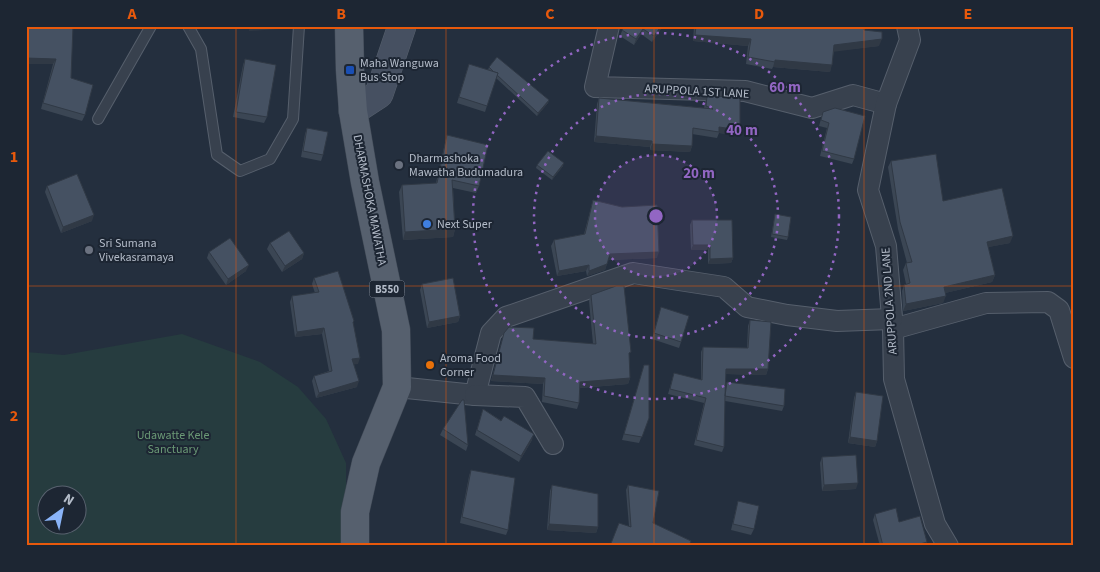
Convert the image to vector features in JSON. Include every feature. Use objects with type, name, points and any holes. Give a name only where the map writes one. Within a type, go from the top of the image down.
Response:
[{"type":"main road","name":"DHARMASHOKA MAWATHA","points":[[349,26],[353,111],[365,182],[396,330],[398,388],[366,463],[354,512],[355,546]]},
{"type":"street","points":[[353,111],[379,94],[402,26]]},
{"type":"street","name":"ARUPPOLA 1ST LANE","points":[[609,26],[595,87],[745,91],[812,108],[853,95],[886,104]]},
{"type":"street","name":"ARUPPOLA 2ND LANE","points":[[907,26],[910,40],[886,104],[868,190],[886,246],[893,324],[894,379],[935,524],[948,546]]},
{"type":"street","points":[[475,394],[491,333],[506,317],[634,273],[724,287],[747,307],[837,322],[893,324],[986,303],[1048,302],[1059,310],[1074,358]]},
{"type":"street","points":[[398,388],[525,397],[553,444]]},
{"type":"lane","points":[[98,119],[151,26]]},
{"type":"lane","points":[[188,26],[201,49],[217,155],[240,171],[270,159],[293,120],[299,26]]},
{"type":"green space","name":"Udawatte Kele Sanctuary","points":[[182,334],[260,362],[298,387],[326,419],[346,463],[346,515],[349,546],[26,546],[26,352],[64,355]]},
{"type":"building","points":[[26,26],[73,26],[71,78],[93,85],[85,115],[43,103],[56,59],[26,58]]},
{"type":"building","points":[[625,26],[661,26],[654,36],[643,29],[636,39],[622,30]]},
{"type":"building","points":[[696,26],[824,26],[841,28],[841,26],[863,26],[864,30],[882,32],[882,39],[834,45],[832,65],[775,60],[775,62],[748,57],[751,39],[695,35]]},
{"type":"building","points":[[497,57],[549,100],[538,113],[497,75],[498,73],[489,67]]},
{"type":"building","points":[[245,59],[276,65],[267,117],[236,112]]},
{"type":"building","points":[[469,64],[498,73],[487,106],[459,97]]},
{"type":"building","points":[[707,96],[740,97],[740,130],[719,127],[719,132],[693,128],[692,146],[652,144],[652,141],[596,136],[599,98],[713,109],[706,106]]},
{"type":"building","points":[[835,108],[865,116],[854,159],[822,151],[829,123],[821,120],[823,112]]},
{"type":"building","points":[[307,128],[328,132],[323,155],[303,151]]},
{"type":"building","points":[[447,135],[488,145],[479,186],[452,180],[455,229],[405,232],[402,185],[437,183]]},
{"type":"building","points":[[548,151],[564,163],[553,177],[537,165]]},
{"type":"building","points":[[936,154],[943,201],[1002,188],[1013,236],[987,242],[995,275],[944,287],[946,296],[906,304],[904,285],[910,283],[906,263],[912,262],[900,222],[891,161]]},
{"type":"building","points":[[77,174],[94,215],[63,227],[47,186]]},
{"type":"building","points":[[593,200],[622,207],[657,205],[659,252],[610,254],[607,264],[589,271],[589,265],[559,271],[554,240],[585,234]]},
{"type":"building","points":[[775,214],[791,217],[788,237],[772,234]]},
{"type":"building","points":[[692,220],[732,220],[733,258],[710,259],[710,245],[693,245]]},
{"type":"building","points":[[289,231],[304,253],[285,266],[270,243]]},
{"type":"building","points":[[230,238],[249,265],[228,279],[209,252]]},
{"type":"building","points":[[338,271],[354,321],[360,358],[352,359],[359,381],[319,393],[314,376],[332,371],[324,328],[297,332],[292,296],[319,292],[314,278]]},
{"type":"building","points":[[453,278],[460,316],[429,322],[422,284]]},
{"type":"building","points":[[616,286],[624,286],[631,352],[629,353],[630,378],[580,382],[579,403],[544,396],[545,378],[493,375],[504,333],[509,327],[534,328],[533,339],[596,344],[591,295]]},
{"type":"building","points":[[661,307],[689,316],[681,342],[654,333]]},
{"type":"building","points":[[750,320],[771,322],[768,369],[726,369],[724,447],[696,440],[706,398],[670,389],[674,373],[702,380],[703,347],[748,348]]},
{"type":"building","points":[[644,365],[649,365],[649,418],[642,437],[624,434]]},
{"type":"building","points":[[727,382],[785,389],[784,406],[725,396]]},
{"type":"building","points":[[856,392],[883,396],[877,441],[850,437]]},
{"type":"building","points":[[462,400],[464,400],[468,445],[443,429]]},
{"type":"building","points":[[483,409],[501,421],[504,416],[534,434],[521,456],[477,430]]},
{"type":"building","points":[[856,455],[858,483],[824,485],[822,457]]},
{"type":"building","points":[[471,470],[515,478],[508,530],[462,517]]},
{"type":"building","points":[[552,485],[598,494],[598,527],[549,524]]},
{"type":"building","points":[[628,485],[659,491],[653,523],[691,541],[689,546],[610,546],[619,523],[631,527]]},
{"type":"building","points":[[738,501],[759,506],[754,529],[733,524]]},
{"type":"building","points":[[896,508],[899,522],[920,516],[927,542],[913,546],[883,546],[875,514]]},
{"type":"place","name":"Maha Wanguwa Bus Stop","points":[[350,70]]},
{"type":"place","name":"Dharmashoka Mawatha Budumadura","points":[[399,165]]},
{"type":"place","name":"Next Super","points":[[427,224]]},
{"type":"place","name":"Sri Sumana Vivekasramaya","points":[[89,250]]},
{"type":"place","name":"Aroma Food Corner","points":[[430,365]]}]
